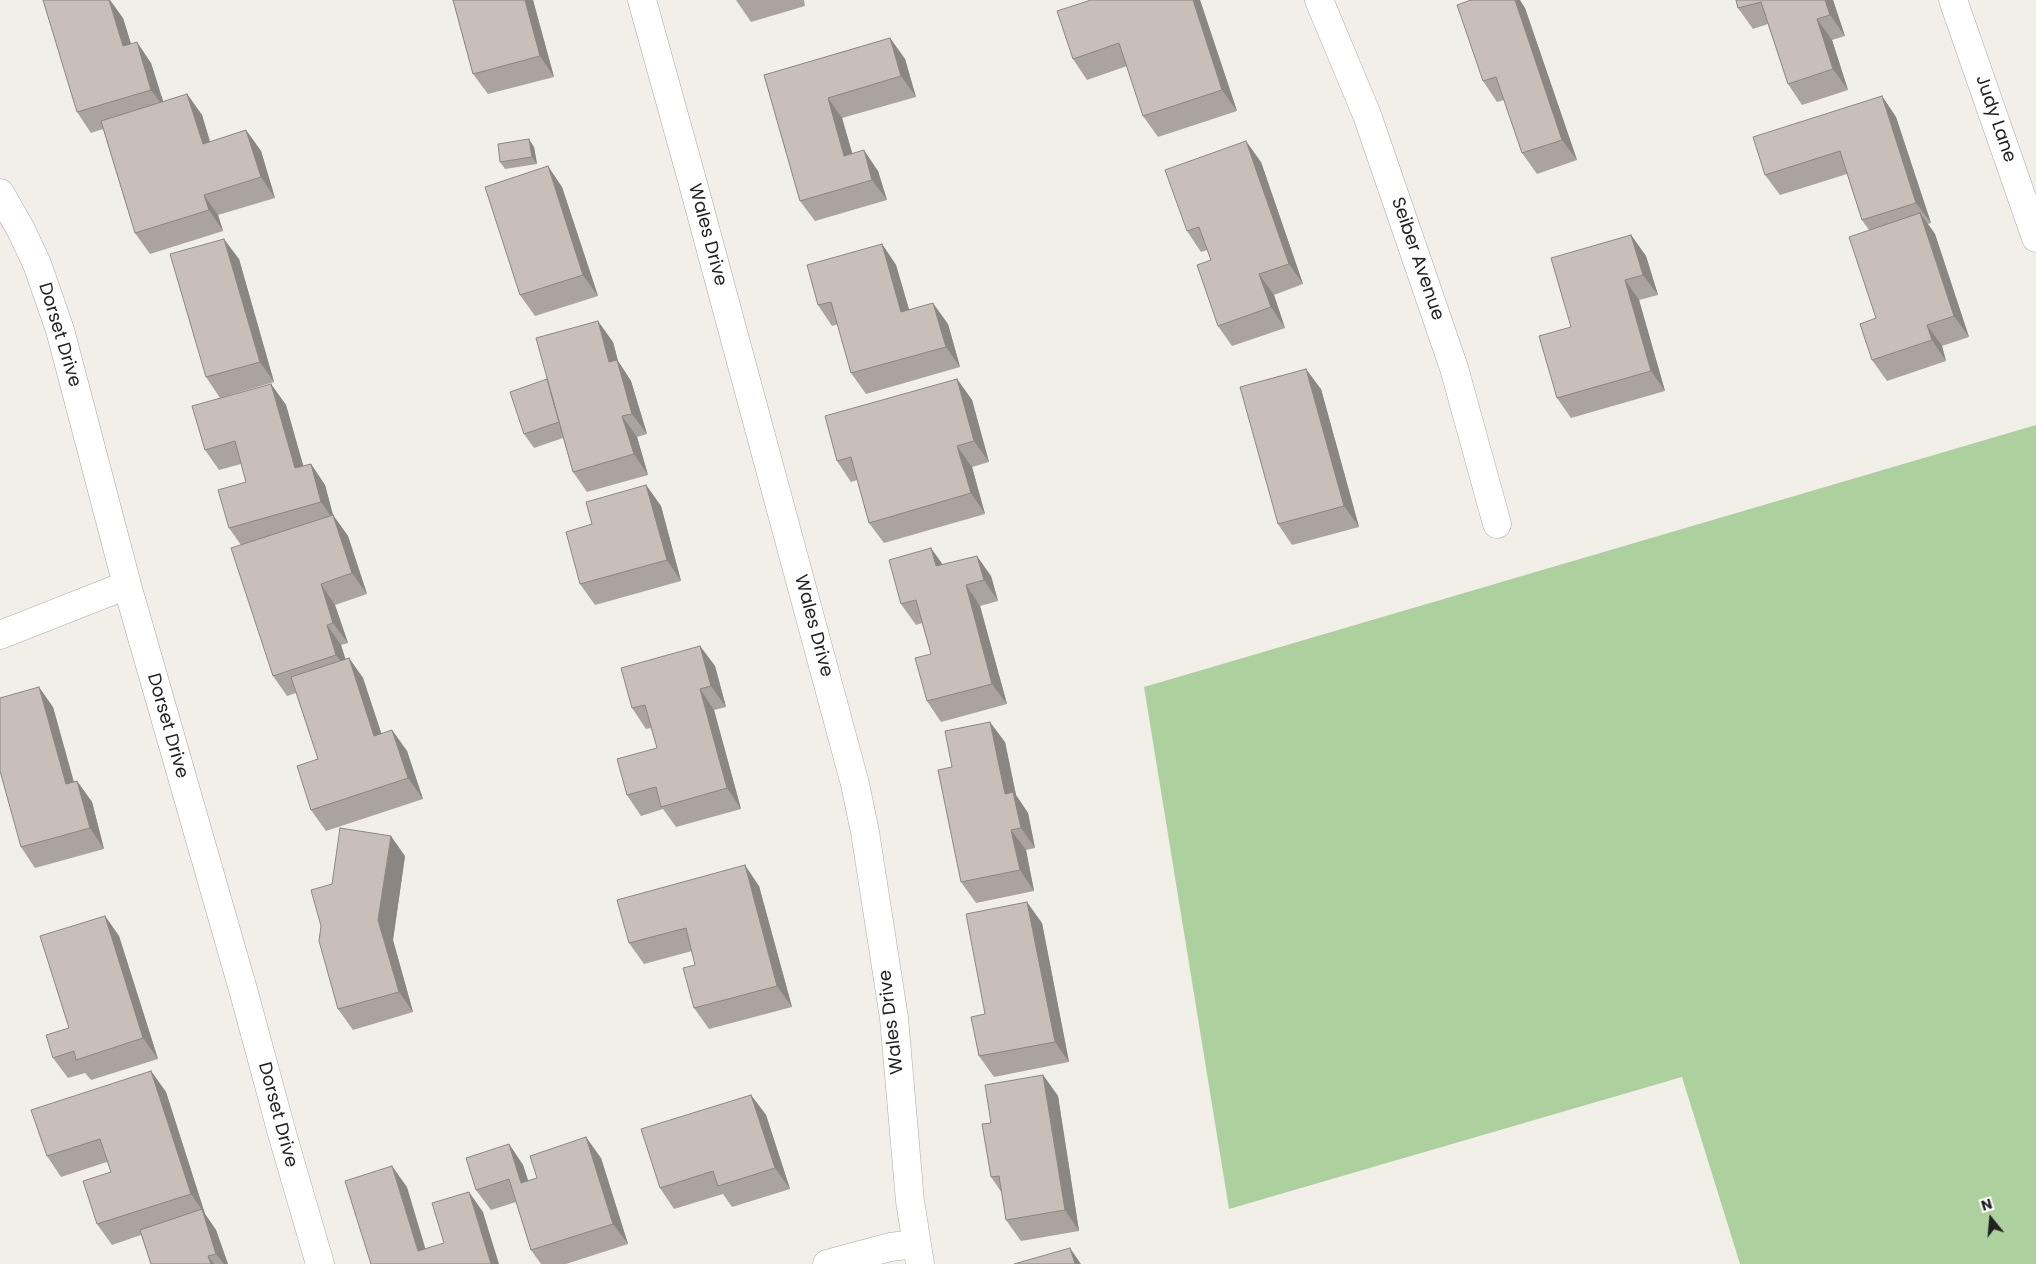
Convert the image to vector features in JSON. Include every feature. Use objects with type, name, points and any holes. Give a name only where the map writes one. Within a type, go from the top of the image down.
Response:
[{"type":"street","name":"Wales Drive","points":[[642,0],[698,199],[855,784],[865,832],[894,1018],[910,1201],[918,1254]]},
{"type":"street","name":"Seiber Avenue","points":[[1319,0],[1367,115],[1454,368],[1497,524]]},
{"type":"street","name":"Judy Lane","points":[[1953,0],[2036,238]]},
{"type":"street","name":"Dorset Drive","points":[[0,193],[21,230],[37,264],[60,330],[127,586],[320,1264]]},
{"type":"street","points":[[0,635],[127,586]]},
{"type":"street","points":[[827,1264],[890,1247],[918,1254]]},
{"type":"green space","points":[[2036,425],[2036,1264],[1740,1264],[1682,1077],[1229,1209],[1144,687]]},
{"type":"building","points":[[43,0],[109,0],[123,46],[137,42],[151,90],[77,112]]},
{"type":"building","points":[[453,0],[525,0],[540,56],[473,74]]},
{"type":"building","points":[[1091,0],[1193,0],[1222,90],[1143,116],[1119,43],[1073,59],[1057,11]]},
{"type":"building","points":[[1471,0],[1515,0],[1562,140],[1522,153],[1496,77],[1483,81],[1457,5]]},
{"type":"building","points":[[1736,0],[1825,0],[1830,15],[1817,19],[1833,69],[1788,84],[1761,2],[1738,8]]},
{"type":"building","points":[[890,38],[901,76],[828,98],[844,156],[864,150],[872,180],[800,201],[764,75]]},
{"type":"building","points":[[187,94],[203,144],[246,130],[261,177],[204,195],[209,210],[135,233],[101,121]]},
{"type":"building","points":[[1882,96],[1916,203],[1862,220],[1840,151],[1765,175],[1753,137]]},
{"type":"building","points":[[529,139],[532,157],[500,162],[498,144]]},
{"type":"building","points":[[1246,141],[1289,264],[1259,274],[1271,307],[1218,326],[1197,265],[1211,260],[1199,227],[1187,231],[1165,170]]},
{"type":"building","points":[[548,166],[583,275],[520,295],[485,187]]},
{"type":"building","points":[[1920,213],[1954,316],[1927,325],[1932,340],[1872,360],[1860,324],[1876,318],[1849,237]]},
{"type":"building","points":[[1631,235],[1643,275],[1625,280],[1651,371],[1557,398],[1539,336],[1571,327],[1551,258]]},
{"type":"building","points":[[224,239],[260,362],[206,377],[170,254]]},
{"type":"building","points":[[882,244],[901,312],[933,303],[946,347],[851,373],[831,302],[818,305],[807,265]]},
{"type":"building","points":[[598,321],[609,362],[617,360],[632,414],[622,416],[634,454],[573,472],[536,338]]},
{"type":"building","points":[[1306,369],[1344,506],[1278,524],[1240,387]]},
{"type":"building","points":[[547,379],[559,422],[524,434],[510,392]]},
{"type":"building","points":[[957,379],[974,441],[957,446],[971,493],[869,523],[851,457],[837,461],[825,416]]},
{"type":"building","points":[[271,384],[295,468],[311,464],[321,502],[229,528],[218,490],[246,482],[235,441],[205,450],[192,406]]},
{"type":"building","points":[[646,485],[667,560],[580,584],[566,532],[592,524],[586,502]]},
{"type":"building","points":[[333,515],[352,573],[321,584],[333,623],[327,625],[336,655],[273,676],[231,548]]},
{"type":"building","points":[[931,548],[936,566],[977,556],[984,580],[966,585],[992,684],[927,701],[915,658],[931,654],[916,600],[901,604],[889,560]]},
{"type":"building","points":[[700,646],[711,686],[700,689],[727,788],[661,807],[656,787],[627,795],[617,759],[657,748],[645,705],[632,708],[621,668]]},
{"type":"building","points":[[349,658],[374,736],[392,730],[408,778],[311,810],[297,766],[318,759],[291,677]]},
{"type":"building","points":[[39,687],[66,784],[77,781],[90,828],[21,847],[0,771],[0,698]]},
{"type":"building","points":[[990,722],[1005,794],[1013,792],[1021,828],[1011,830],[1020,870],[961,882],[938,770],[952,767],[945,731]]},
{"type":"building","points":[[340,828],[391,836],[378,920],[399,992],[338,1009],[319,941],[321,926],[311,890],[332,884]]},
{"type":"building","points":[[745,865],[777,986],[694,1008],[683,968],[695,965],[686,928],[629,943],[617,900]]},
{"type":"building","points":[[1027,902],[1055,1042],[979,1056],[971,1017],[985,1014],[966,914]]},
{"type":"building","points":[[105,916],[143,1038],[76,1060],[74,1051],[53,1058],[46,1035],[69,1028],[40,936]]},
{"type":"building","points":[[151,1071],[191,1194],[97,1224],[83,1181],[111,1172],[100,1139],[47,1156],[31,1110]]},
{"type":"building","points":[[1043,1075],[1065,1210],[1006,1220],[999,1176],[991,1177],[982,1124],[991,1123],[985,1085]]},
{"type":"building","points":[[751,1095],[775,1168],[718,1186],[713,1171],[660,1188],[641,1129]]},
{"type":"building","points":[[586,1137],[613,1224],[531,1250],[509,1179],[476,1190],[466,1158],[509,1144],[521,1183],[537,1178],[530,1156]]},
{"type":"building","points":[[392,1166],[418,1251],[444,1243],[432,1203],[469,1192],[491,1264],[371,1264],[345,1181]]},
{"type":"building","points":[[202,1209],[216,1254],[208,1256],[211,1264],[151,1264],[140,1230]]},
{"type":"building","points":[[1070,1248],[1075,1264],[1014,1264]]}]
